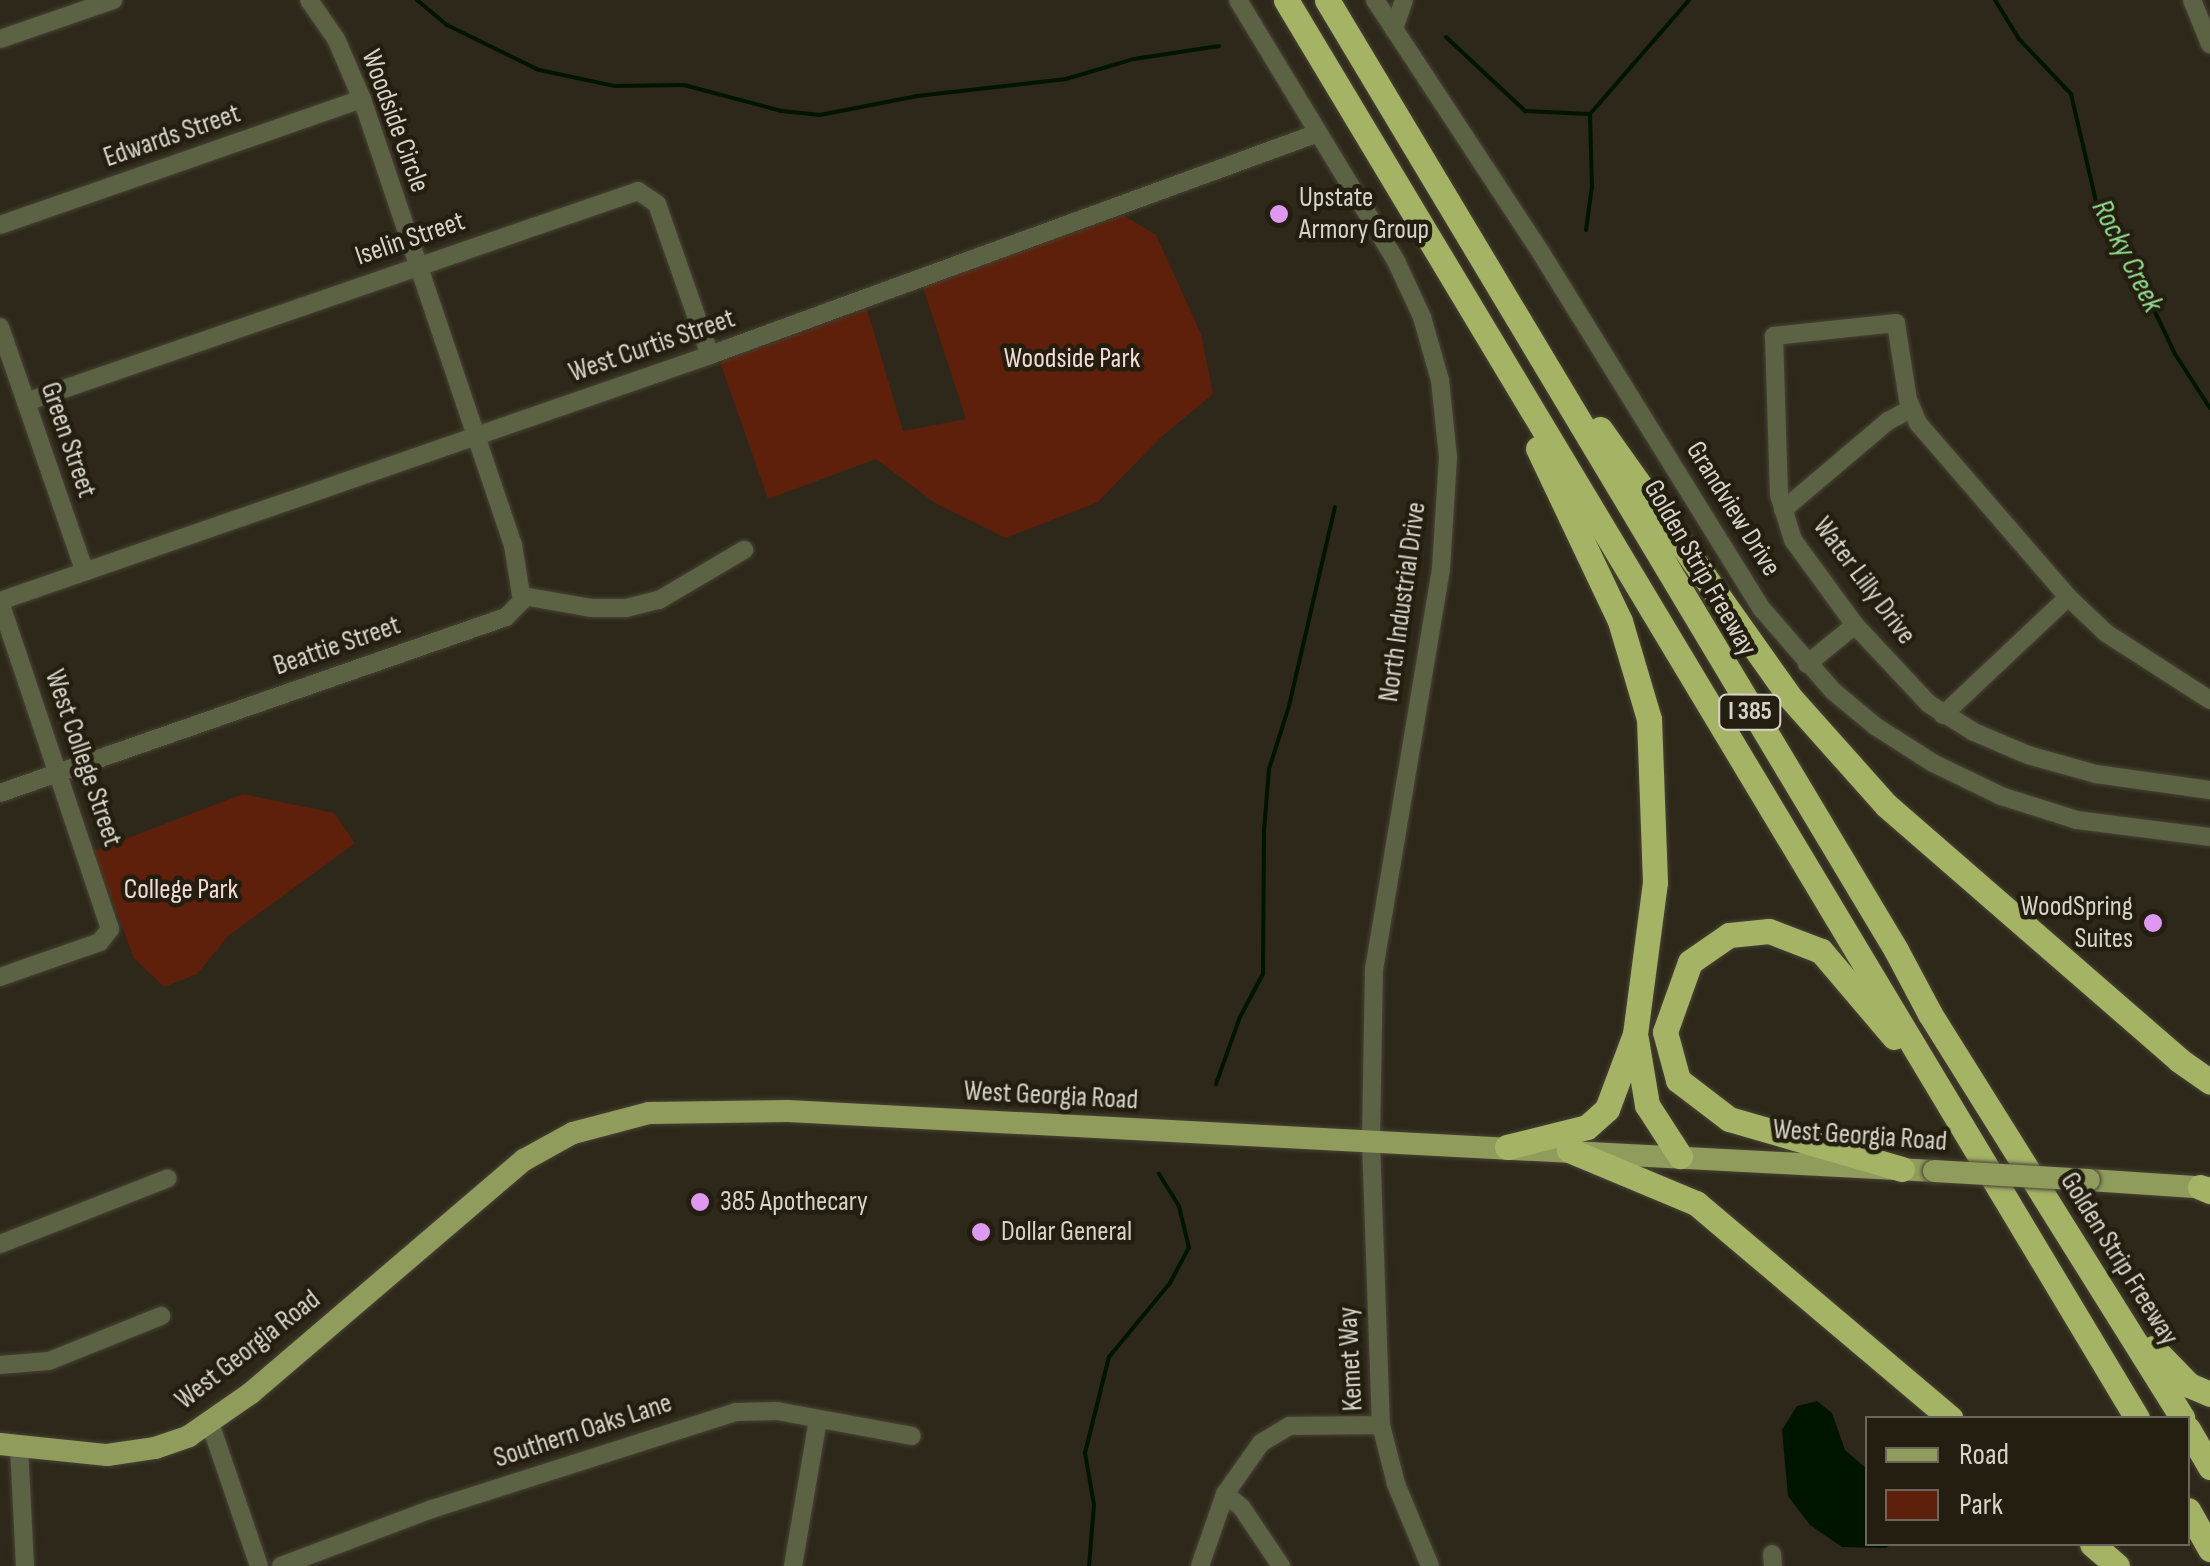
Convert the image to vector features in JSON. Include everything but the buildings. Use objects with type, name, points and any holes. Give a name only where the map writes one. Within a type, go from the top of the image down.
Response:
[{"type":"highway","name":"I 385","points":[[1286,0],[2136,1416]]},
{"type":"highway","name":"Golden Strip Freeway","points":[[1326,0],[1896,950],[1930,1014],[2181,1416]]},
{"type":"highway","points":[[1511,309],[1700,566],[1788,694],[1886,805],[2210,1082]]},
{"type":"highway","points":[[1486,335],[1620,621],[1648,719],[1655,882],[1635,1034],[1607,1109],[1587,1126],[1507,1148]]},
{"type":"highway","points":[[1902,1169],[1729,1119],[1678,1080],[1664,1032],[1690,962],[1729,934],[1768,931],[1821,952],[1944,1098]]},
{"type":"highway","points":[[1635,1034],[1648,1105],[1680,1156]]},
{"type":"highway","points":[[1569,1150],[1696,1204],[1948,1416]]},
{"type":"highway","points":[[2114,1305],[2177,1375],[2210,1394]]},
{"type":"highway","points":[[2190,1432],[2210,1467]]},
{"type":"highway","points":[[2190,1514],[2210,1550]]},
{"type":"highway","points":[[2094,1546],[2117,1566]]},
{"type":"main road","name":"West Georgia Road","points":[[10,1445],[83,1455],[128,1454],[172,1442],[210,1423],[524,1160],[572,1134],[625,1117],[678,1110],[756,1110],[1569,1150],[2207,1188]]},
{"type":"street","points":[[0,39],[113,0]]},
{"type":"street","name":"Woodside Circle","points":[[309,0],[336,39],[362,99],[474,436]]},
{"type":"street","name":"North Industrial Drive","points":[[1238,0],[1396,260],[1422,317],[1440,380],[1448,458],[1441,569],[1374,968],[1371,1141]]},
{"type":"street","name":"Grandview Drive","points":[[1375,0],[1541,253],[1762,609],[1807,664],[1876,726],[1933,763],[2001,796],[2077,820],[2210,837]]},
{"type":"street","points":[[1394,28],[1404,0]]},
{"type":"street","points":[[2192,0],[2210,44]]},
{"type":"street","name":"Edwards Street","points":[[0,224],[362,99]]},
{"type":"street","name":"West Curtis Street","points":[[0,601],[710,355],[1294,146],[1318,133]]},
{"type":"street","name":"Iselin Street","points":[[26,402],[632,192],[645,193],[657,204],[710,355]]},
{"type":"street","name":"Water Lilly Drive","points":[[2210,700],[2106,632],[2068,597],[1918,423],[1911,409],[1896,323],[1778,333],[1772,346],[1783,510],[1793,540],[1855,625],[1943,715],[2028,755],[2079,770],[2210,785]]},
{"type":"street","name":"Green Street","points":[[0,327],[84,572]]},
{"type":"street","points":[[1783,510],[1888,421],[1911,409]]},
{"type":"street","points":[[474,436],[513,545],[523,596],[591,608],[626,608],[659,600],[744,550]]},
{"type":"street","name":"Beattie Street","points":[[0,793],[506,618],[516,611],[523,596]]},
{"type":"street","points":[[1943,715],[2068,597]]},
{"type":"street","name":"West College Street","points":[[0,601],[110,929],[100,942],[0,977]]},
{"type":"street","points":[[1807,664],[1855,625]]},
{"type":"street","name":"Kemet Way","points":[[1371,1141],[1381,1425],[1396,1484],[1430,1566]]},
{"type":"street","points":[[0,1244],[168,1178]]},
{"type":"street","points":[[0,1365],[34,1365],[161,1316]]},
{"type":"street","name":"Southern Oaks Lane","points":[[280,1566],[432,1509],[715,1416],[760,1410],[912,1436]]},
{"type":"street","points":[[793,1566],[818,1419]]},
{"type":"street","points":[[210,1423],[259,1566]]},
{"type":"street","points":[[1200,1566],[1226,1494],[1261,1443],[1288,1426],[1381,1425]]},
{"type":"street","points":[[10,1445],[25,1566]]},
{"type":"street","points":[[1226,1494],[1242,1508],[1281,1566]]},
{"type":"green space","name":"Woodside Park","points":[[1123,215],[1156,235],[1201,334],[1213,394],[1161,437],[1098,502],[1006,538],[935,503],[876,459],[768,499],[720,362],[867,309],[903,431],[966,419],[923,287]]},
{"type":"green space","name":"College Park","points":[[243,794],[334,813],[355,843],[228,936],[197,974],[164,987],[134,958],[94,851]]},
{"type":"shaded area","points":[[1817,1401],[1832,1413],[1845,1450],[1865,1467],[1865,1546],[1889,1546],[1886,1548],[1842,1547],[1810,1525],[1788,1496],[1782,1430],[1797,1406]]},
{"type":"waterway","points":[[417,0],[447,25],[539,70],[615,86],[684,85],[782,111],[820,115],[917,96],[1066,79],[1134,59],[1219,46]]},
{"type":"waterway","points":[[1586,230],[1592,186],[1590,114],[1689,0]]},
{"type":"waterway","name":"Rocky Creek","points":[[1995,0],[2019,39],[2071,94],[2098,210],[2137,274],[2175,354],[2210,408]]},
{"type":"waterway","points":[[1446,37],[1525,111],[1590,114]]},
{"type":"waterway","points":[[1216,1084],[1240,1017],[1263,974],[1264,831],[1269,769],[1289,706],[1335,507]]},
{"type":"waterway","points":[[1089,1566],[1094,1505],[1085,1453],[1109,1357],[1170,1283],[1189,1248],[1179,1206],[1159,1174]]},
{"type":"place","name":"Upstate Armory Group","points":[[1279,214]]},
{"type":"place","name":"WoodSpring Suites","points":[[2153,923]]},
{"type":"place","name":"385 Apothecary","points":[[700,1202]]},
{"type":"place","name":"Dollar General","points":[[981,1232]]}]
